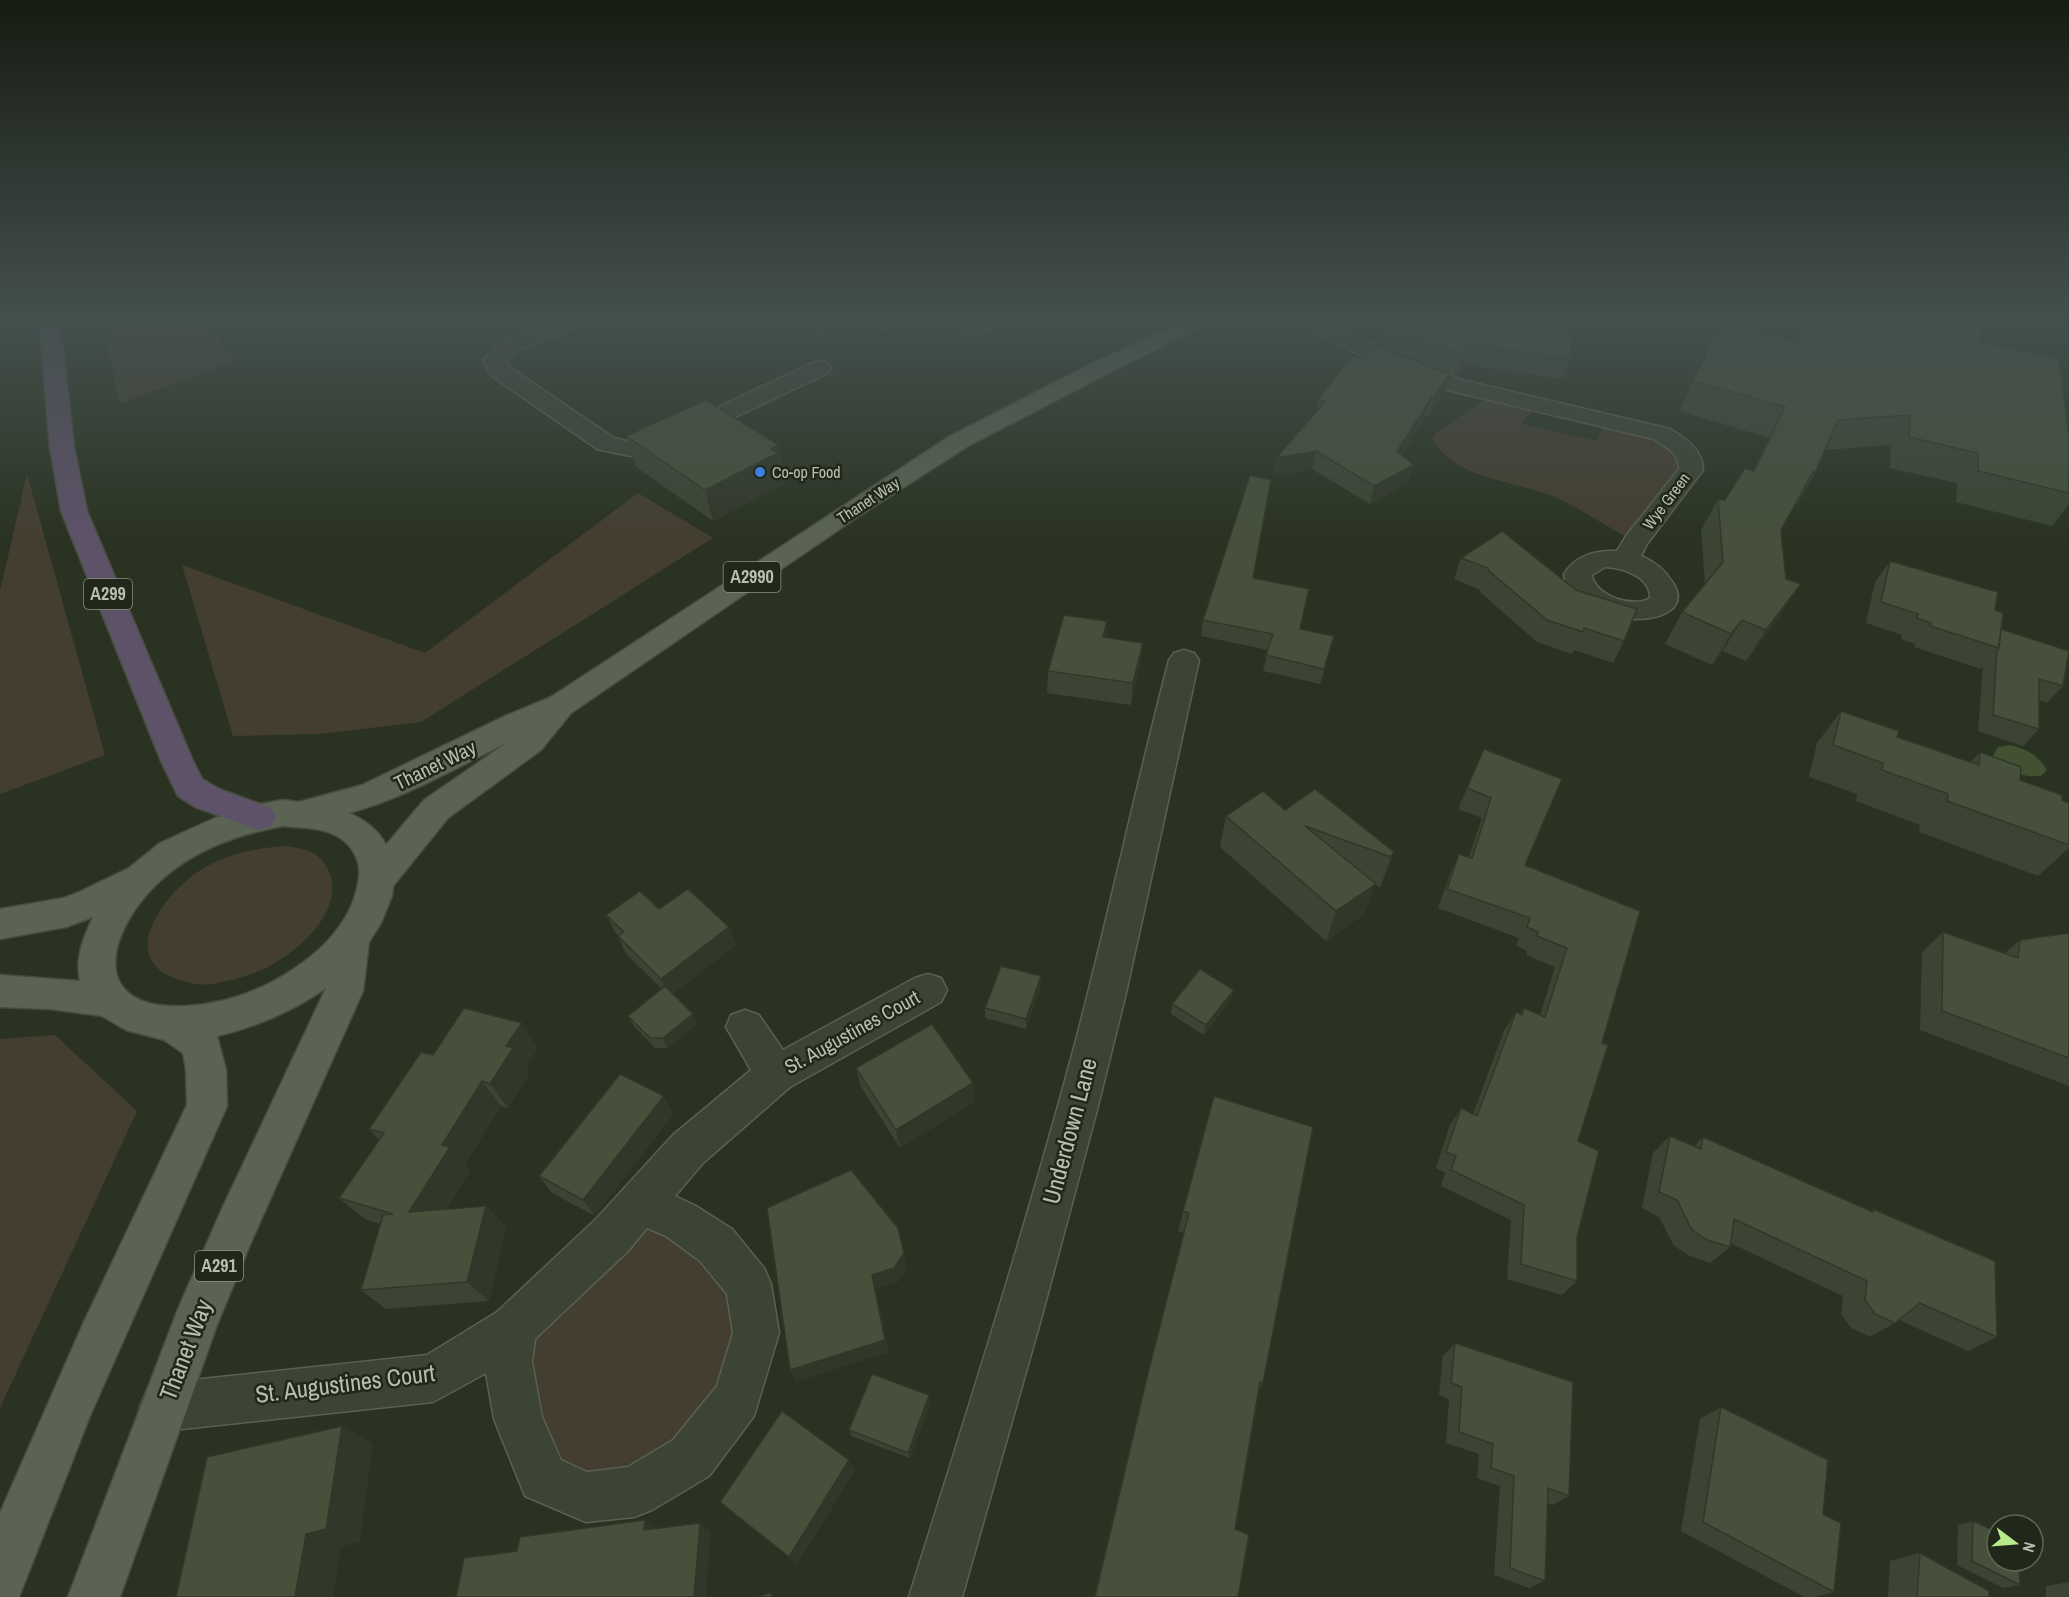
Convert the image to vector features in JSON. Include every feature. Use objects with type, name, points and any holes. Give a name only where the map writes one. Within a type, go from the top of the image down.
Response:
[{"type":"highway","name":"A299","points":[[56,391],[62,447],[74,511],[177,761],[190,787],[207,798],[259,817]]},
{"type":"main road","name":"Thanet Way","points":[[304,813],[370,795],[399,783],[516,724],[562,705],[951,446],[1058,391]]},
{"type":"main road","name":"Thanet Way","points":[[379,878],[436,809],[530,742],[562,705]]},
{"type":"main road","points":[[0,924],[66,912],[90,903],[148,872],[182,847],[220,828],[259,817],[304,813],[336,819],[359,832],[375,852],[379,878],[371,908],[351,940],[317,974],[272,1001],[223,1019],[174,1024],[137,1018],[110,1001],[50,993],[0,991]]},
{"type":"main road","points":[[110,1001],[98,980],[96,953],[105,926],[111,916],[123,898],[148,872]]},
{"type":"main road","name":"Thanet Way","points":[[94,1597],[194,1325],[236,1226],[344,991],[351,940]]},
{"type":"main road","points":[[0,1578],[36,1482],[207,1106],[206,1070],[201,1044],[174,1024]]},
{"type":"street","points":[[528,391],[606,444],[630,449],[665,441],[772,391]]},
{"type":"street","name":"Wye Green","points":[[1483,391],[1641,428],[1675,441],[1691,460],[1691,470],[1635,542],[1625,561]]},
{"type":"street","name":"Underdown Lane","points":[[935,1597],[1002,1377],[1095,1041],[1161,748],[1184,660]]},
{"type":"street","name":"St. Augustines Court","points":[[164,1407],[433,1378],[483,1349],[513,1328],[612,1235],[688,1149],[776,1074],[928,990]]},
{"type":"street","name":"St. Augustines Court","points":[[745,1027],[776,1074]]},
{"type":"street","points":[[513,1328],[508,1362],[518,1419],[543,1478],[586,1497],[634,1492],[691,1458],[737,1399],[756,1333],[748,1284],[716,1245],[681,1221],[641,1202]]},
{"type":"shaded area","points":[[117,391],[156,391],[120,404]]},
{"type":"shaded area","points":[[1493,394],[1539,404],[1521,424],[1597,441],[1605,419],[1641,428],[1691,460],[1635,542],[1563,501],[1529,488],[1473,472],[1457,464],[1443,453],[1432,438],[1438,431]]},
{"type":"shaded area","points":[[27,474],[105,755],[0,794],[0,591]]},
{"type":"shaded area","points":[[638,493],[713,538],[421,722],[319,734],[233,736],[182,565],[425,653]]},
{"type":"shaded area","points":[[2010,745],[2032,753],[2047,770],[2041,776],[2033,776],[2019,775],[2007,770],[1993,755],[1998,747]]},
{"type":"shaded area","points":[[285,846],[307,850],[316,855],[327,867],[332,882],[332,896],[327,910],[319,924],[297,947],[285,957],[258,971],[212,984],[195,984],[179,980],[169,976],[155,964],[148,951],[149,935],[155,919],[164,904],[190,878],[202,869],[232,856],[252,850]]},
{"type":"shaded area","points":[[55,1035],[137,1111],[0,1408],[0,1039]]},
{"type":"shaded area","points":[[641,1202],[748,1284],[737,1399],[634,1492],[543,1478],[513,1328]]},
{"type":"building","points":[[1325,391],[1439,391],[1397,451],[1414,465],[1374,486],[1316,451],[1276,458],[1325,402],[1318,400]]},
{"type":"building","points":[[1727,391],[2063,391],[2069,436],[2069,493],[1978,471],[1978,453],[1909,437],[1910,415],[1838,420],[1815,473],[1813,472],[1781,530],[1786,579],[1801,584],[1766,630],[1742,620],[1731,634],[1682,612],[1723,562],[1718,499],[1725,500],[1745,468],[1754,471],[1785,407]]},
{"type":"building","points":[[706,400],[779,445],[771,449],[778,453],[705,490],[626,436]]},
{"type":"building","points":[[1250,475],[1271,480],[1253,578],[1309,589],[1300,629],[1334,636],[1324,669],[1266,655],[1273,634],[1203,620]]},
{"type":"building","points":[[1502,531],[1576,590],[1637,609],[1624,641],[1584,628],[1583,632],[1547,620],[1488,568],[1461,558]]},
{"type":"building","points":[[1890,561],[1998,592],[1995,610],[2003,613],[1999,648],[1930,626],[1931,623],[1917,618],[1918,614],[1881,602]]},
{"type":"building","points":[[1064,615],[1107,621],[1103,637],[1143,643],[1133,683],[1048,671]]},
{"type":"building","points":[[2001,629],[2069,651],[2063,686],[2039,679],[2039,729],[1993,715],[1997,650]]},
{"type":"building","points":[[1841,711],[1899,731],[1897,737],[1979,765],[1980,752],[2021,767],[2020,780],[2062,795],[2062,800],[2069,803],[2069,845],[1947,801],[1948,794],[1882,770],[1883,763],[1833,745]]},
{"type":"building","points":[[1484,749],[1562,779],[1525,865],[1640,911],[1602,1043],[1608,1045],[1578,1141],[1599,1151],[1577,1237],[1577,1281],[1521,1264],[1524,1205],[1451,1170],[1456,1156],[1446,1152],[1461,1108],[1477,1116],[1516,1012],[1522,1015],[1524,1008],[1545,1017],[1567,948],[1537,936],[1538,932],[1527,927],[1530,918],[1447,889],[1459,854],[1472,858],[1491,798],[1467,788]]},
{"type":"building","points":[[1315,789],[1394,852],[1391,857],[1305,826],[1376,884],[1336,911],[1226,816],[1263,791],[1285,810]]},
{"type":"building","points":[[688,889],[729,927],[661,979],[618,936],[624,932],[606,915],[640,891],[659,909]]},
{"type":"building","points":[[1943,932],[2018,958],[2020,940],[2069,933],[2069,1058],[1942,1011]]},
{"type":"building","points":[[1001,966],[1041,976],[1026,1019],[985,1008]]},
{"type":"building","points":[[1200,969],[1234,990],[1206,1025],[1172,1004]]},
{"type":"building","points":[[665,986],[693,1014],[663,1038],[650,1038],[628,1016]]},
{"type":"building","points":[[464,1008],[522,1023],[506,1046],[513,1048],[490,1084],[482,1081],[442,1145],[450,1147],[409,1212],[486,1206],[467,1282],[361,1290],[383,1215],[393,1214],[339,1198],[384,1133],[369,1129],[421,1052],[433,1055]]},
{"type":"building","points":[[932,1024],[973,1083],[896,1130],[856,1068]]},
{"type":"building","points":[[620,1074],[664,1096],[583,1200],[539,1176]]},
{"type":"building","points":[[1214,1096],[1313,1127],[1263,1383],[1260,1382],[1235,1529],[1249,1535],[1238,1597],[1095,1597],[1189,1213],[1183,1211]]},
{"type":"building","points":[[1670,1136],[1701,1149],[1703,1137],[1873,1212],[1873,1209],[1995,1261],[1997,1337],[1920,1303],[1895,1323],[1875,1314],[1865,1300],[1867,1281],[1734,1219],[1730,1247],[1707,1240],[1692,1230],[1677,1200],[1659,1192]]},
{"type":"building","points":[[851,1170],[898,1228],[904,1253],[894,1268],[872,1275],[885,1340],[790,1370],[767,1208]]},
{"type":"building","points":[[1455,1343],[1573,1382],[1569,1496],[1548,1488],[1545,1581],[1510,1568],[1514,1476],[1491,1468],[1493,1444],[1459,1432],[1462,1387],[1451,1383]]},
{"type":"building","points":[[872,1374],[929,1395],[908,1453],[849,1430]]},
{"type":"building","points":[[1721,1407],[1828,1460],[1823,1514],[1841,1523],[1834,1592],[1703,1522]]},
{"type":"building","points":[[782,1411],[849,1460],[789,1557],[720,1502]]},
{"type":"building","points":[[342,1426],[326,1529],[306,1534],[295,1597],[176,1597],[207,1457]]},
{"type":"building","points":[[645,1520],[644,1530],[700,1523],[694,1597],[456,1597],[464,1558],[517,1551],[520,1537]]},
{"type":"building","points":[[1973,1521],[1985,1526],[1985,1568],[1972,1561]]},
{"type":"building","points":[[1920,1553],[1989,1591],[1989,1597],[1917,1597]]},
{"type":"building","points":[[1996,1573],[2020,1573],[2020,1585]]},
{"type":"building","points":[[771,1592],[772,1597],[759,1597]]},
{"type":"place","name":"Co-op Food","points":[[760,472]]}]
